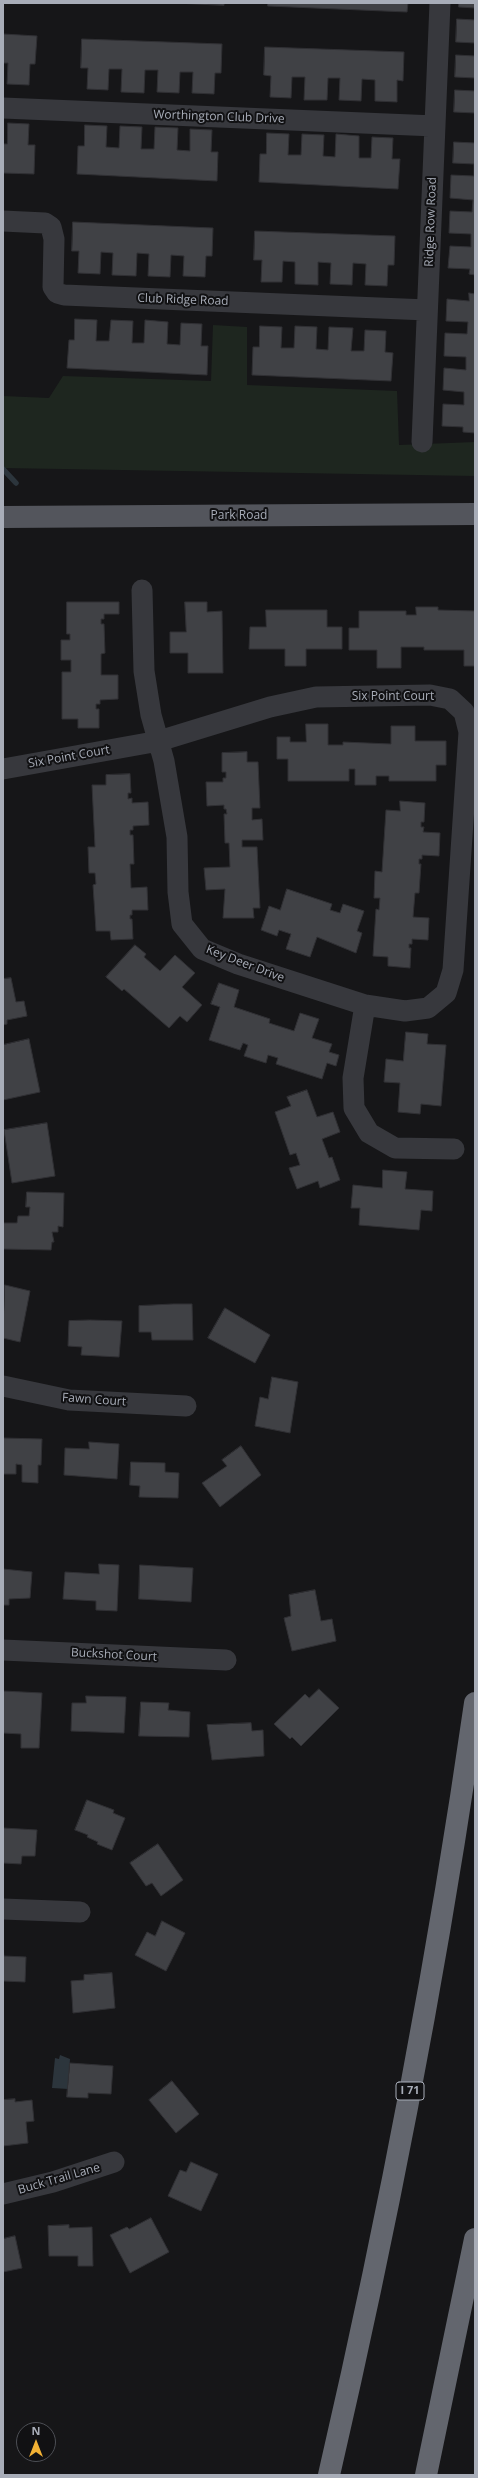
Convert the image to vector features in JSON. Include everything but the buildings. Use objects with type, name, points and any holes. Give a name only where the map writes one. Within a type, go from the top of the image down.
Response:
[{"type":"highway","name":"I 71","points":[[329,2475],[417,2058],[460,1807],[475,1703]]},
{"type":"highway","points":[[426,2475],[475,2239]]},
{"type":"main road","name":"Park Road","points":[[3,517],[475,514]]},
{"type":"street","name":"Ridge Row Road","points":[[422,442],[440,3]]},
{"type":"street","name":"Worthington Club Drive","points":[[3,108],[435,126]]},
{"type":"street","name":"Club Ridge Road","points":[[3,221],[45,223],[51,227],[54,239],[52,287],[57,293],[64,295],[427,310]]},
{"type":"street","points":[[142,590],[144,671],[151,715],[159,741]]},
{"type":"street","name":"Six Point Court","points":[[3,769],[159,741],[270,707],[316,697],[430,695],[450,699],[464,712],[469,732],[453,970],[446,992]]},
{"type":"street","name":"Key Deer Drive","points":[[159,741],[177,837],[178,892],[182,924],[202,949],[238,964],[365,1005],[405,1011],[428,1008],[446,992]]},
{"type":"street","points":[[365,1005],[353,1078],[354,1108],[370,1134],[395,1148],[454,1149]]},
{"type":"street","name":"Fawn Court","points":[[3,1386],[69,1400],[186,1406]]},
{"type":"street","name":"Buckshot Court","points":[[3,1650],[226,1660]]},
{"type":"street","points":[[3,1909],[80,1912]]},
{"type":"street","name":"Buck Trail Lane","points":[[3,2194],[53,2182],[114,2162]]},
{"type":"shaded area","points":[[213,325],[247,327],[247,385],[397,391],[399,445],[475,442],[475,476],[3,468],[3,396],[49,398],[63,376],[211,381]]},
{"type":"shaded area","points":[[60,2055],[70,2059],[68,2089],[52,2088],[55,2058],[59,2059]]},
{"type":"waterway","points":[[3,469],[16,483]]}]
